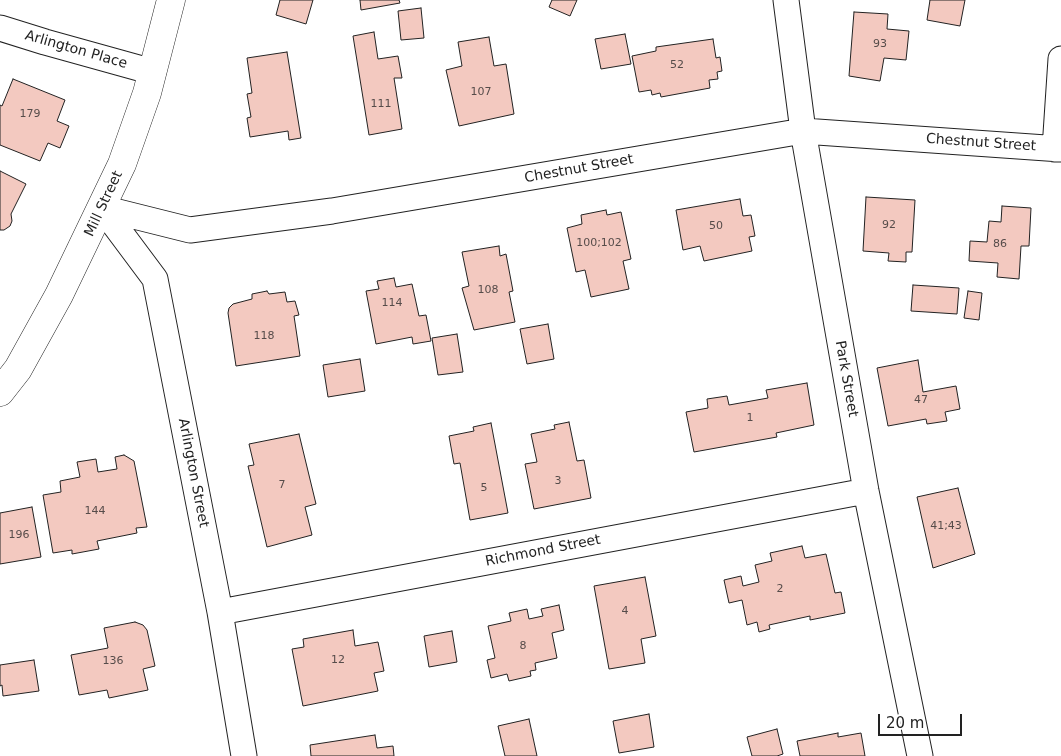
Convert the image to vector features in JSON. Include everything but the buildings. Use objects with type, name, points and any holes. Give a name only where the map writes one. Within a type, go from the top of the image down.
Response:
[{"type":"main road","name":"Mill Street","points":[[0,392],[18,368],[54,303],[122,164],[153,72],[171,0]]},
{"type":"street","name":"Park Street","points":[[786,0],[803,131],[866,491],[920,756]]},
{"type":"street","name":"Arlington Place","points":[[0,28],[153,72]]},
{"type":"street","points":[[1058,149],[1061,59]]},
{"type":"street","name":"Chestnut Street","points":[[102,208],[190,230],[332,211],[803,131],[1058,149]]},
{"type":"street","name":"Arlington Street","points":[[102,208],[155,279],[220,612],[244,756]]},
{"type":"street","name":"Richmond Street","points":[[220,612],[866,491]]}]
